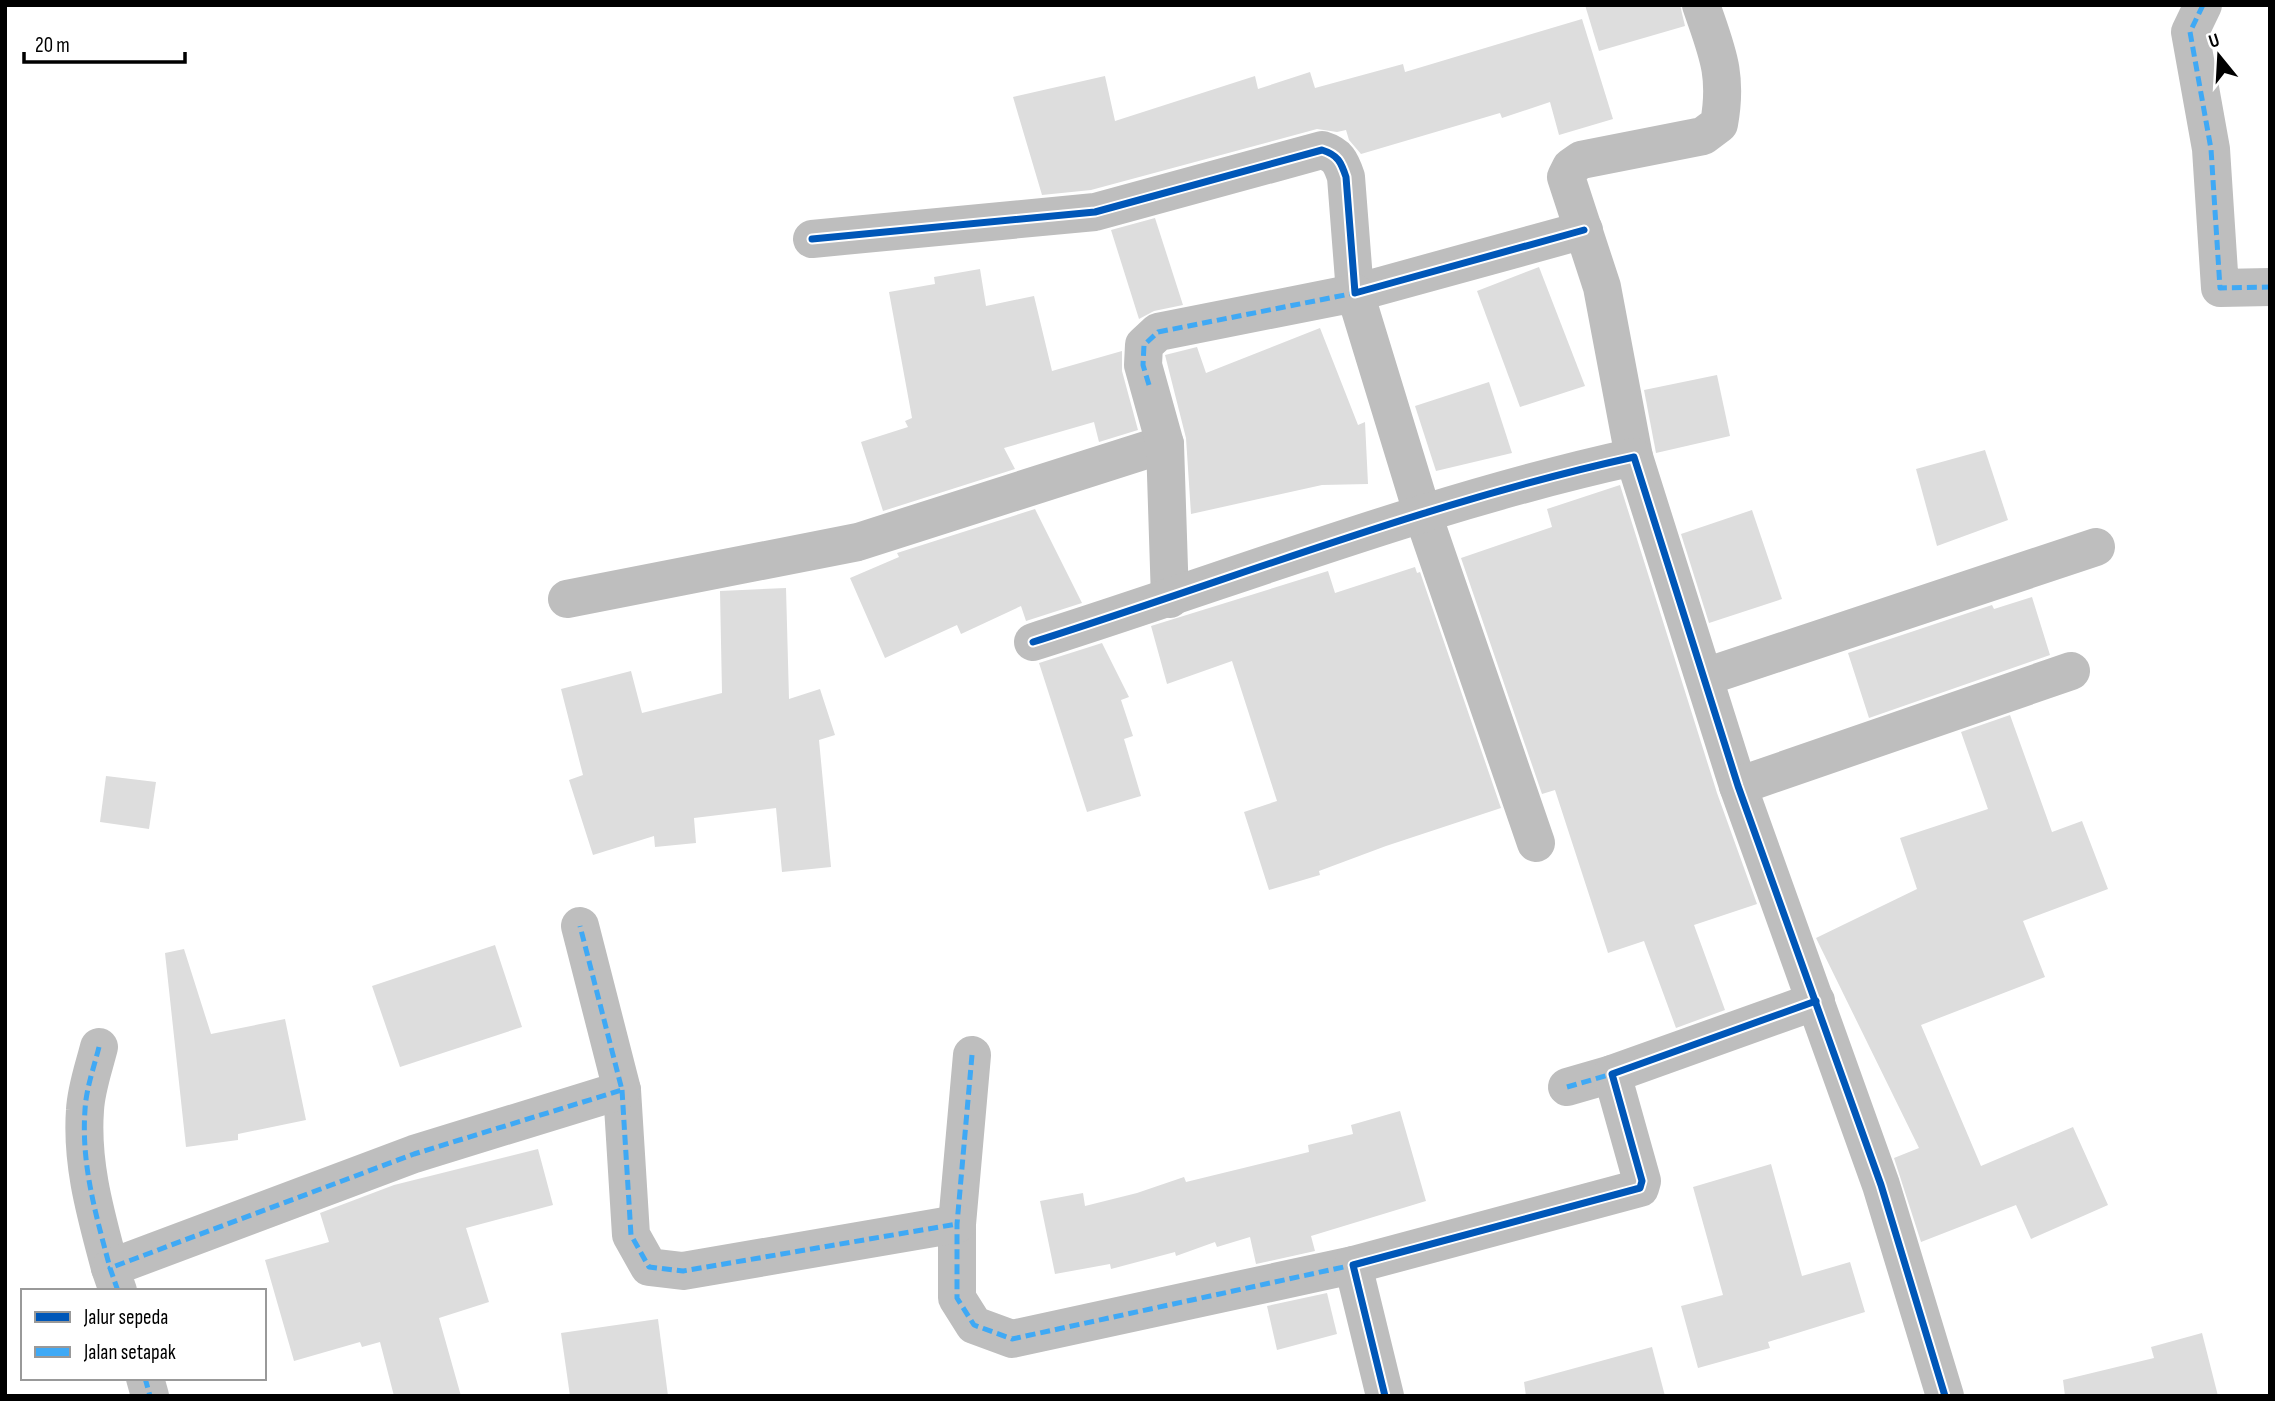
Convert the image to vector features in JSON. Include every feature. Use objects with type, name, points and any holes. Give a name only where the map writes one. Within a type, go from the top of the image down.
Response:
[{"type":"street","points":[[1701,5],[1719,57],[1725,92],[1719,124],[1703,136],[1581,160],[1571,167],[1566,177],[1602,287],[1634,457],[1738,786],[1881,1185],[1945,1396]]},
{"type":"street","points":[[2203,5],[2190,32],[2211,149],[2220,288],[2270,287]]},
{"type":"street","points":[[812,239],[1095,212],[1322,150],[1334,153],[1341,162],[1346,177],[1355,293],[1422,512],[1535,843]]},
{"type":"street","points":[[1170,599],[1165,444],[1143,365],[1144,345],[1158,332],[1355,293],[1584,230]]},
{"type":"street","points":[[568,598],[858,542],[1165,444]]},
{"type":"street","points":[[1033,642],[1170,599],[1422,512],[1557,474],[1634,457]]},
{"type":"street","points":[[1705,677],[2096,547]]},
{"type":"street","points":[[1738,786],[2071,671]]},
{"type":"street","points":[[580,926],[622,1090],[631,1235],[649,1267],[683,1271],[957,1224]]},
{"type":"street","points":[[1567,1087],[1612,1074],[1816,1001]]},
{"type":"street","points":[[99,1047],[85,1107],[84,1143],[89,1192],[114,1279],[414,1154],[622,1090]]},
{"type":"street","points":[[972,1055],[957,1224],[957,1298],[974,1325],[1012,1339],[1353,1265],[1640,1188],[1642,1181],[1612,1074]]},
{"type":"street","points":[[1353,1265],[1385,1396]]},
{"type":"building","points":[[1585,5],[1680,5],[1685,26],[1599,51]]},
{"type":"building","points":[[1582,19],[1613,119],[1559,135],[1550,102],[1502,118],[1500,113],[1361,154],[1349,140],[1346,130],[1337,132],[1317,129],[1091,190],[1042,195],[1013,97],[1105,76],[1115,121],[1255,76],[1258,89],[1310,72],[1315,88],[1403,64],[1405,72]]},
{"type":"building","points":[[1155,218],[1183,305],[1154,311],[1139,319],[1111,230]]},
{"type":"building","points":[[1539,267],[1585,386],[1520,407],[1477,291]]},
{"type":"building","points":[[980,269],[986,306],[1034,296],[1052,371],[1122,351],[1122,371],[1138,430],[1099,442],[1094,422],[1004,448],[1015,469],[883,511],[861,442],[908,427],[905,421],[912,418],[889,292],[935,284],[934,277]]},
{"type":"building","points":[[1320,328],[1358,425],[1365,422],[1368,484],[1322,485],[1191,514],[1186,438],[1165,355],[1197,347],[1206,373]]},
{"type":"building","points":[[1717,375],[1730,436],[1656,453],[1644,390]]},
{"type":"building","points":[[1489,382],[1512,453],[1436,471],[1415,406]]},
{"type":"building","points":[[1985,450],[2008,520],[1937,546],[1916,469]]},
{"type":"building","points":[[1620,485],[1717,793],[1757,904],[1694,925],[1725,1010],[1676,1028],[1644,941],[1608,953],[1555,790],[1542,794],[1461,558],[1552,527],[1547,509]]},
{"type":"building","points":[[1035,509],[1082,603],[1026,621],[1021,606],[961,634],[957,625],[885,658],[850,578],[899,557],[897,553]]},
{"type":"building","points":[[1752,510],[1782,599],[1709,623],[1681,534]]},
{"type":"building","points":[[1415,567],[1417,573],[1420,572],[1501,808],[1386,846],[1319,871],[1320,875],[1269,890],[1244,812],[1277,801],[1232,661],[1167,684],[1151,626],[1328,571],[1335,593]]},
{"type":"building","points":[[786,588],[789,699],[820,689],[835,735],[819,740],[831,867],[782,872],[776,808],[694,818],[696,843],[655,847],[654,836],[593,855],[569,780],[583,775],[561,689],[631,671],[642,713],[722,693],[720,591]]},
{"type":"building","points":[[2032,597],[2050,655],[1869,718],[1848,653],[1992,605],[1994,609]]},
{"type":"building","points":[[1102,643],[1129,697],[1121,700],[1133,736],[1124,739],[1141,796],[1087,812],[1039,663]]},
{"type":"building","points":[[2010,715],[2052,832],[2082,821],[2108,889],[2023,921],[2045,977],[1921,1025],[1981,1166],[2073,1127],[2108,1205],[2031,1239],[2016,1205],[1921,1242],[1894,1158],[1919,1148],[1816,938],[1917,889],[1900,838],[1988,809],[1961,732]]},
{"type":"building","points":[[106,776],[156,782],[149,829],[100,822]]},
{"type":"building","points":[[495,945],[522,1027],[400,1067],[372,986]]},
{"type":"building","points":[[184,949],[211,1034],[285,1019],[306,1120],[238,1134],[238,1140],[186,1147],[165,953]]},
{"type":"building","points":[[1400,1111],[1426,1201],[1311,1236],[1315,1251],[1256,1264],[1250,1237],[1217,1247],[1215,1242],[1176,1256],[1175,1252],[1111,1269],[1110,1264],[1055,1274],[1040,1201],[1083,1193],[1085,1206],[1137,1193],[1184,1177],[1186,1182],[1309,1152],[1308,1145],[1353,1134],[1351,1125]]},
{"type":"building","points":[[538,1149],[553,1205],[466,1228],[489,1302],[439,1318],[461,1396],[394,1396],[380,1342],[362,1347],[360,1342],[294,1361],[265,1260],[329,1242],[320,1213],[394,1185]]},
{"type":"building","points":[[1771,1164],[1802,1276],[1850,1262],[1865,1312],[1768,1342],[1770,1348],[1698,1368],[1681,1306],[1723,1295],[1693,1187]]},
{"type":"building","points":[[1327,1293],[1337,1334],[1277,1350],[1267,1306]]},
{"type":"building","points":[[658,1319],[668,1396],[570,1396],[561,1333]]},
{"type":"building","points":[[2202,1333],[2218,1396],[2065,1396],[2063,1380],[2154,1358],[2151,1347]]},
{"type":"building","points":[[1652,1347],[1665,1396],[1526,1396],[1524,1382]]},
{"type":"marked path","points":[[2203,5],[2190,32],[2211,149],[2220,288],[2270,287]]},
{"type":"marked path","points":[[1149,385],[1143,365],[1144,345],[1158,332],[1355,293]]},
{"type":"marked path","points":[[117,1289],[110,1268],[414,1154],[622,1090],[580,926]]},
{"type":"marked path","points":[[99,1047],[86,1102],[84,1130],[87,1170],[110,1268]]},
{"type":"marked path","points":[[972,1055],[957,1224],[957,1298],[974,1325],[1012,1339],[1353,1265]]},
{"type":"marked path","points":[[1567,1087],[1612,1074]]},
{"type":"marked path","points":[[622,1090],[631,1235],[649,1267],[683,1271],[957,1224]]},
{"type":"marked path","points":[[146,1380],[150,1396]]},
{"type":"cycle path","points":[[812,239],[1095,212],[1322,150],[1338,160],[1346,177],[1355,293],[1584,230]]},
{"type":"cycle path","points":[[1033,642],[1406,519],[1558,475],[1634,457],[1738,786],[1881,1185],[1945,1396]]},
{"type":"cycle path","points":[[1385,1396],[1353,1265],[1640,1188],[1642,1181],[1612,1074],[1816,1001]]}]
